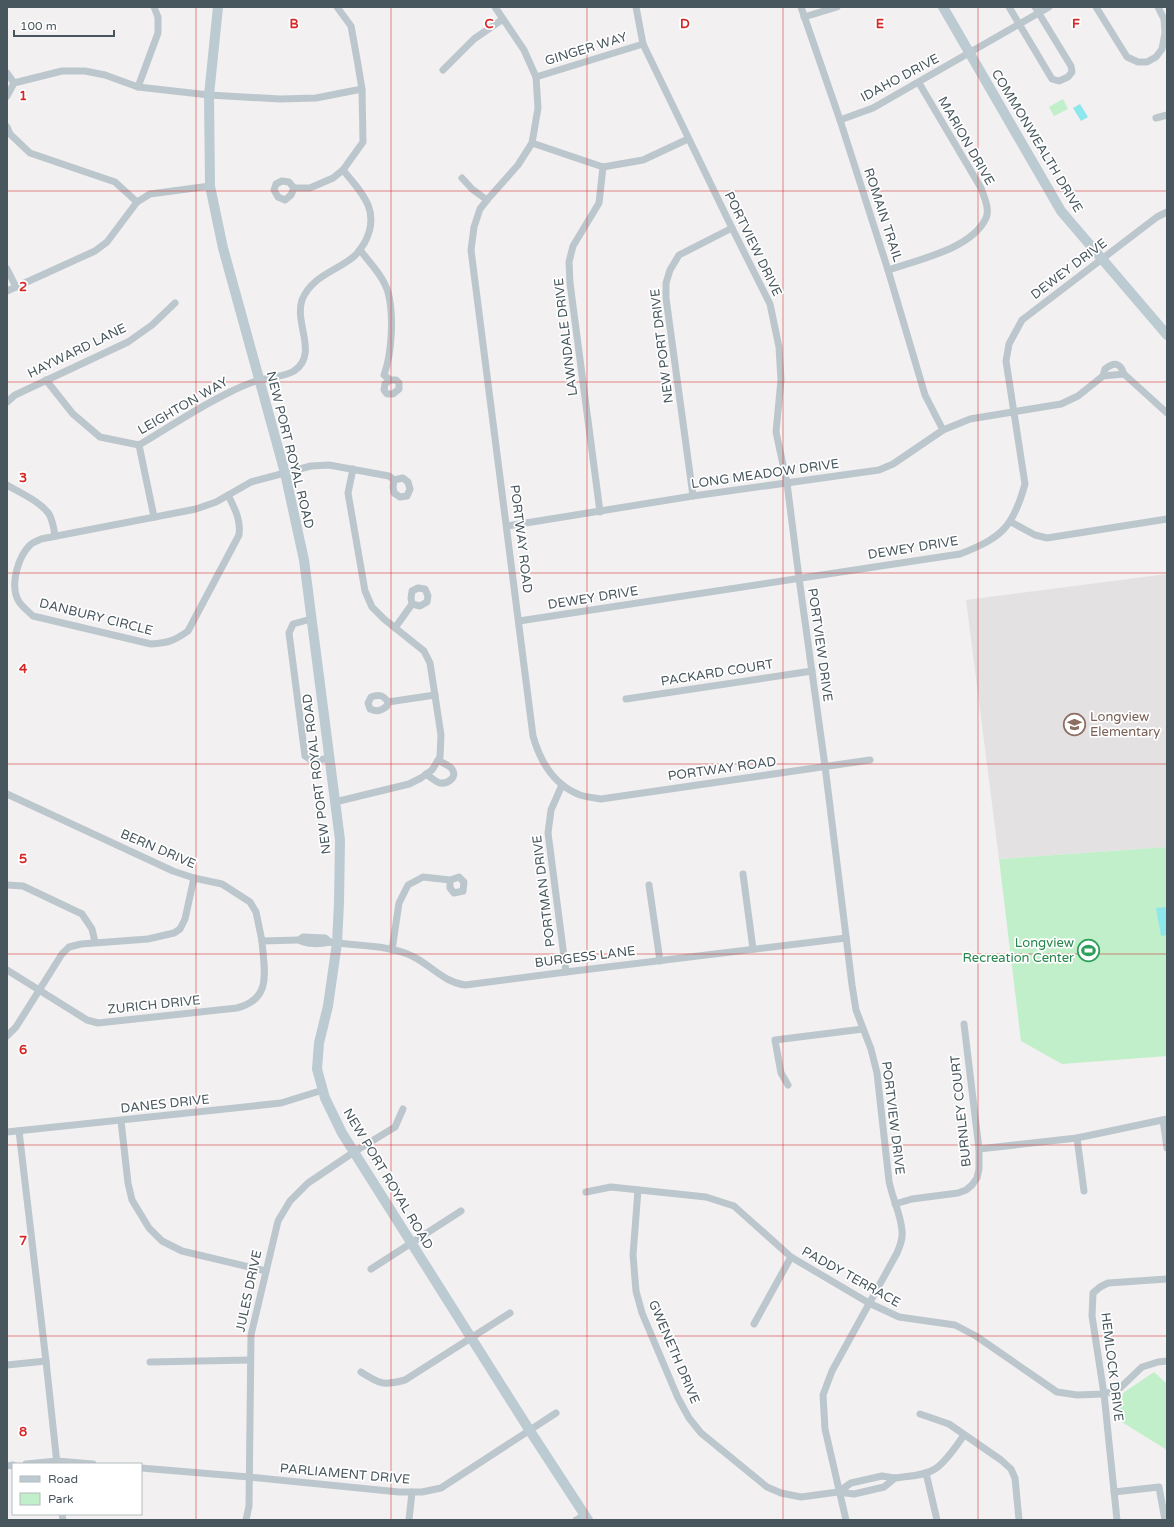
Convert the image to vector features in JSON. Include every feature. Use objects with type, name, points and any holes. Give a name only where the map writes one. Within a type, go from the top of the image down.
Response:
[{"type":"street","points":[[138,87],[158,34],[158,17],[154,7]]},
{"type":"street","name":"NEW PORT ROYAL ROAD","points":[[218,7],[209,95],[210,186],[223,248],[285,473],[304,560],[340,840],[339,902],[333,942],[328,1006],[319,1044],[317,1069],[325,1098],[342,1133],[472,1338],[583,1518]]},
{"type":"street","points":[[294,188],[310,188],[333,178],[343,170],[363,142],[362,89],[351,26],[338,7]]},
{"type":"street","name":"PORTWAY ROAD","points":[[495,7],[524,50],[536,77],[538,108],[532,143],[518,165],[480,209],[474,227],[471,250],[533,736],[538,753],[550,772],[562,785],[580,795],[602,799],[870,760]]},
{"type":"street","name":"PORTVIEW DRIVE","points":[[636,7],[643,44],[688,139],[770,304],[779,347],[781,380],[776,432],[787,483],[856,1010],[871,1048],[877,1073],[889,1181],[902,1231],[901,1242],[897,1253],[832,1371],[823,1395],[825,1429],[838,1492],[846,1520]]},
{"type":"street","name":"ROMAIN TRAIL","points":[[801,7],[840,120],[888,270],[925,395],[943,430]]},
{"type":"street","points":[[804,17],[836,7]]},
{"type":"street","name":"COMMONWEALTH DRIVE","points":[[943,7],[1062,211],[1167,335]]},
{"type":"street","points":[[1009,7],[1052,79],[1060,81],[1068,77],[1072,72],[1071,66],[1037,10]]},
{"type":"street","name":"IDAHO DRIVE","points":[[840,120],[873,108],[919,83],[968,52],[1019,25],[1037,10],[1049,7]]},
{"type":"street","points":[[1096,7],[1127,57],[1138,62],[1147,62],[1156,57],[1162,49],[1165,33],[1164,20],[1158,7]]},
{"type":"street","points":[[443,70],[474,39],[503,19]]},
{"type":"street","name":"GINGER WAY","points":[[536,77],[643,44]]},
{"type":"street","points":[[7,96],[14,83],[62,71],[85,71],[105,75],[138,87],[209,95],[280,99],[309,98],[362,89]]},
{"type":"street","points":[[7,73],[14,83]]},
{"type":"street","name":"MARION DRIVE","points":[[888,270],[946,251],[974,234],[987,217],[987,206],[981,188],[919,83]]},
{"type":"street","points":[[1156,118],[1167,115]]},
{"type":"street","points":[[7,127],[10,134],[30,154],[115,182],[137,202]]},
{"type":"street","points":[[532,143],[603,167],[643,160],[688,139]]},
{"type":"street","name":"LAWNDALE DRIVE","points":[[600,512],[570,283],[569,262],[573,246],[599,203],[603,167]]},
{"type":"street","points":[[343,170],[360,191],[369,206],[372,218],[370,233],[360,250],[378,271],[387,291],[391,310],[390,341],[384,375],[390,380]]},
{"type":"street","points":[[462,178],[472,189],[487,200]]},
{"type":"street","points":[[7,291],[95,252],[107,242],[137,202],[150,194],[210,186]]},
{"type":"street","name":"DEWEY DRIVE","points":[[519,621],[960,554],[983,545],[997,536],[1010,522],[1019,504],[1025,484],[1006,360],[1009,344],[1022,320],[1157,217],[1167,212]]},
{"type":"street","name":"NEW PORT DRIVE","points":[[693,496],[666,298],[666,282],[670,270],[679,256],[732,228]]},
{"type":"street","name":"LEIGHTON WAY","points":[[46,380],[73,414],[100,437],[139,445],[228,393],[260,380],[292,373],[301,365],[306,352],[301,313],[302,301],[311,286],[319,277],[352,258],[360,250]]},
{"type":"street","points":[[7,269],[16,287]]},
{"type":"street","name":"HAYWARD LANE","points":[[7,402],[15,395],[128,342],[152,325],[175,304]]},
{"type":"street","name":"LONG MEADOW DRIVE","points":[[507,526],[693,496],[879,470],[894,464],[943,430],[970,419],[1061,404],[1078,396],[1103,376],[1124,374],[1167,413]]},
{"type":"street","points":[[139,445],[154,517]]},
{"type":"street","name":"DANBURY CIRCLE","points":[[228,495],[239,518],[239,535],[188,631],[178,638],[166,643],[150,644],[33,616],[18,600],[14,577],[25,552],[31,544],[41,539],[196,509],[216,502],[228,495],[251,482],[311,466],[329,465],[353,469],[389,476],[394,480]]},
{"type":"street","points":[[335,802],[409,784],[432,770],[440,757],[441,735],[430,663],[424,651],[384,619],[372,607],[365,591],[348,493],[353,469]]},
{"type":"street","points":[[7,485],[39,504],[49,514],[53,523],[55,536]]},
{"type":"street","points":[[1010,522],[1047,538],[1167,519]]},
{"type":"street","points":[[395,628],[412,604]]},
{"type":"street","points":[[311,619],[293,624],[289,632],[305,756],[312,761],[330,758]]},
{"type":"street","name":"PACKARD COURT","points":[[626,699],[812,671]]},
{"type":"street","points":[[388,702],[435,695]]},
{"type":"street","points":[[426,774],[440,783],[448,782],[453,778],[454,773],[452,768],[438,760]]},
{"type":"street","name":"PORTMAN DRIVE","points":[[562,785],[551,810],[548,833],[566,972]]},
{"type":"street","name":"BERN DRIVE","points":[[7,794],[173,871],[194,878],[222,884],[250,902],[256,912],[262,941]]},
{"type":"street","points":[[742,874],[753,949]]},
{"type":"street","points":[[392,950],[398,903],[408,885],[424,877],[450,880]]},
{"type":"street","points":[[7,1036],[16,1027],[38,989],[62,954],[69,947],[95,942],[148,939],[174,933],[180,929],[185,919],[194,878]]},
{"type":"street","points":[[7,885],[23,886],[82,914],[92,929],[95,942]]},
{"type":"street","points":[[649,885],[660,960]]},
{"type":"street","name":"BURGESS LANE","points":[[333,942],[392,950],[412,956],[448,981],[465,985],[846,938]]},
{"type":"street","points":[[262,941],[300,940],[303,942],[333,942]]},
{"type":"street","name":"ZURICH DRIVE","points":[[7,970],[87,1020],[98,1023],[237,1008],[247,1005],[256,999],[262,990],[264,978],[262,941]]},
{"type":"street","name":"BURNLEY COURT","points":[[895,1204],[912,1199],[958,1193],[966,1190],[972,1185],[978,1174],[979,1149],[964,1024]]},
{"type":"street","points":[[788,1085],[781,1073],[775,1040],[863,1029]]},
{"type":"street","name":"DANES DRIVE","points":[[7,1132],[281,1104],[323,1090]]},
{"type":"street","name":"JULES DRIVE","points":[[246,1520],[249,1477],[251,1335],[278,1221],[290,1201],[308,1183],[394,1126],[403,1109]]},
{"type":"street","points":[[979,1149],[1077,1138],[1165,1120],[1167,1148]]},
{"type":"street","points":[[122,1121],[128,1183],[132,1200],[149,1228],[162,1241],[182,1251],[266,1271]]},
{"type":"street","points":[[19,1130],[57,1462]]},
{"type":"street","points":[[1077,1138],[1084,1190]]},
{"type":"street","name":"PADDY TERRACE","points":[[586,1192],[611,1187],[706,1197],[734,1206],[791,1257],[869,1303],[899,1317],[955,1325],[976,1336],[1057,1392],[1077,1395],[1104,1394],[1119,1389],[1142,1367],[1167,1361]]},
{"type":"street","name":"GWENETH DRIVE","points":[[638,1190],[633,1255],[636,1291],[642,1314],[678,1398],[689,1418],[701,1433],[767,1487],[781,1493],[801,1497],[838,1492]]},
{"type":"street","points":[[372,1269],[461,1211]]},
{"type":"street","points":[[754,1324],[791,1257]]},
{"type":"street","name":"HEMLOCK DRIVE","points":[[1117,1520],[1104,1394],[1092,1316],[1093,1293],[1108,1283],[1167,1279]]},
{"type":"street","points":[[361,1372],[377,1382],[390,1384],[405,1380],[510,1313]]},
{"type":"street","points":[[150,1362],[250,1360]]},
{"type":"street","points":[[7,1365],[46,1361]]},
{"type":"street","name":"PARLIAMENT DRIVE","points":[[142,1468],[399,1492],[422,1492],[441,1488],[556,1413]]},
{"type":"street","points":[[920,1414],[949,1424],[1001,1460],[1011,1469],[1015,1478],[1019,1520]]},
{"type":"street","points":[[838,1492],[851,1483],[882,1476],[895,1478],[926,1473],[936,1469],[950,1454],[964,1435]]},
{"type":"street","points":[[42,1463],[75,1463]]},
{"type":"street","points":[[926,1473],[937,1520]]},
{"type":"street","points":[[838,1492],[854,1494],[876,1489],[884,1487],[895,1478]]},
{"type":"street","points":[[1114,1492],[1159,1487],[1165,1520]]},
{"type":"street","points":[[409,1520],[412,1492]]},
{"type":"shaded area","name":"Longview Elementary","points":[[1167,574],[1167,847],[999,859],[966,600]]},
{"type":"green space","points":[[1063,99],[1068,109],[1054,116],[1049,107]]},
{"type":"green space","name":"Longview Recreation Center","points":[[1167,847],[1167,1056],[1062,1064],[1021,1041],[999,859]]},
{"type":"green space","points":[[1154,1372],[1167,1384],[1167,1450],[1117,1419],[1123,1393]]},
{"type":"water","points":[[1080,104],[1088,117],[1081,121],[1073,108]]},
{"type":"water","points":[[1167,907],[1167,935],[1161,936],[1156,908]]},
{"type":"place","name":"Longview Elementary","points":[[1075,724]]},
{"type":"place","name":"Longview Recreation Center","points":[[1089,950]]}]
